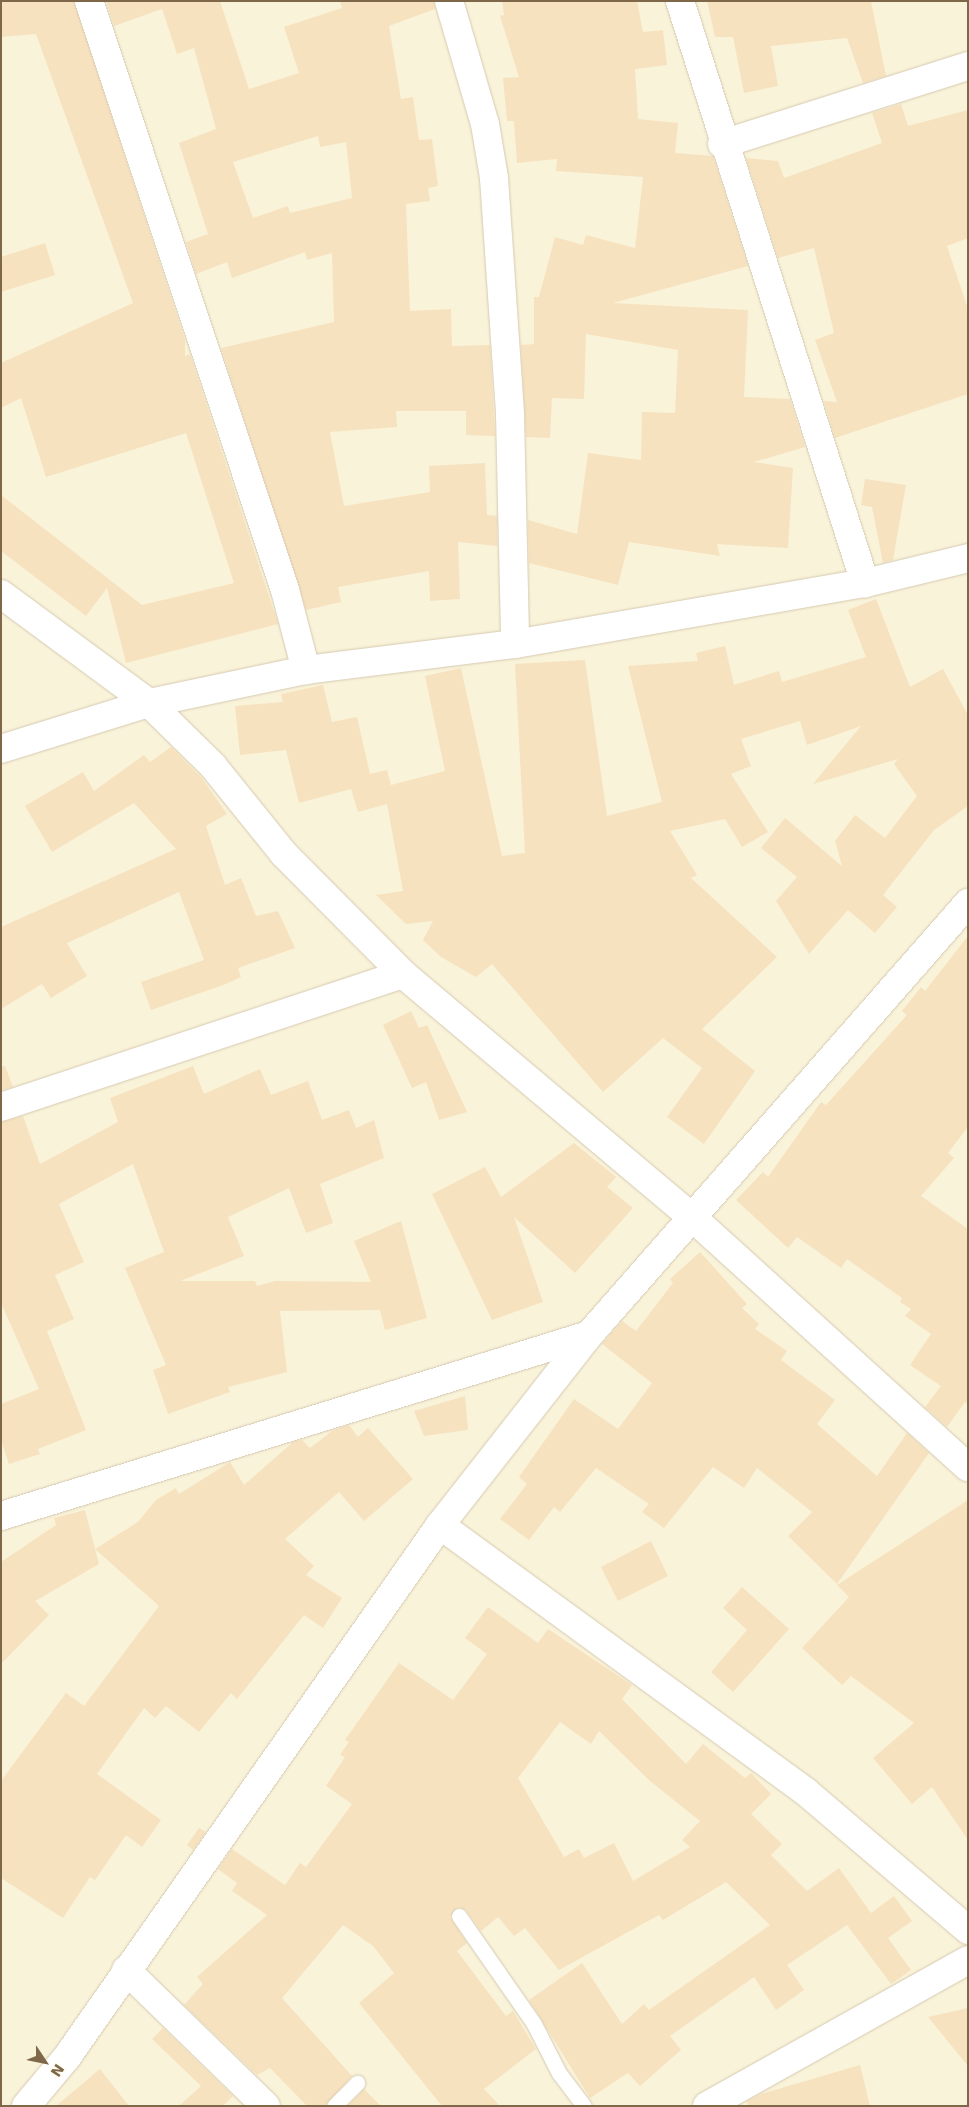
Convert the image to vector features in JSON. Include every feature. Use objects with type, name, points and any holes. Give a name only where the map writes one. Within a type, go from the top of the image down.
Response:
[{"type":"street","points":[[89,1],[285,590],[306,670]]},
{"type":"street","points":[[449,1],[485,124],[494,178],[510,415],[515,644]]},
{"type":"street","points":[[680,1],[722,144],[865,583]]},
{"type":"street","points":[[722,144],[968,66]]},
{"type":"street","points":[[1,749],[150,703],[306,670],[515,644],[865,583],[968,558]]},
{"type":"street","points":[[1,594],[150,703],[213,766],[284,854],[402,974],[693,1218],[968,1467]]},
{"type":"street","points":[[26,2106],[67,2057],[126,1970],[440,1525],[589,1335],[968,903]]},
{"type":"street","points":[[1,1107],[402,974]]},
{"type":"street","points":[[1,1516],[589,1335]]},
{"type":"street","points":[[440,1525],[806,1792],[968,1930]]},
{"type":"street","points":[[708,2106],[968,1960]]},
{"type":"street","points":[[126,1970],[266,2106]]},
{"type":"lane","points":[[460,1916],[534,2024],[559,2073],[584,2106]]},
{"type":"lane","points":[[334,2106],[357,2083]]},
{"type":"shaded area","points":[[1,1],[968,1],[968,2106],[1,2106]]},
{"type":"building","points":[[1,1],[74,1],[185,340],[185,356],[190,354],[278,624],[126,663],[107,588],[86,616],[1,551],[1,495],[142,605],[234,583],[186,433],[46,477],[21,398],[1,408],[1,363],[133,303],[36,34],[1,37]]},
{"type":"building","points":[[106,1],[220,1],[249,89],[299,73],[284,27],[342,8],[340,1],[434,1],[435,9],[389,26],[401,99],[413,97],[419,140],[432,139],[438,186],[428,188],[430,201],[406,204],[410,311],[451,309],[452,346],[490,345],[495,436],[466,435],[466,411],[396,411],[397,427],[330,432],[344,506],[430,492],[429,466],[485,463],[487,515],[497,516],[497,546],[458,542],[460,599],[430,601],[429,571],[338,587],[341,602],[306,610],[221,348],[334,322],[332,253],[307,260],[305,252],[232,278],[227,262],[196,274],[186,242],[208,234],[179,143],[216,129],[194,48],[177,54],[162,9],[114,26]],"holes":[[[318,136],[320,147],[346,142],[352,198],[290,213],[288,206],[253,218],[233,162]]]},
{"type":"building","points":[[502,1],[637,1],[643,32],[663,30],[667,65],[635,69],[638,119],[678,123],[675,153],[713,156],[748,266],[613,303],[748,310],[744,397],[790,399],[805,447],[754,462],[793,468],[788,548],[717,544],[720,556],[629,542],[618,585],[529,563],[528,520],[577,534],[588,453],[641,460],[642,412],[675,413],[678,350],[586,334],[584,399],[552,398],[550,438],[526,437],[521,345],[534,344],[534,297],[539,297],[555,237],[583,245],[586,235],[635,248],[643,177],[556,171],[557,159],[517,163],[514,121],[507,121],[503,78],[519,77],[500,16],[504,15]]},
{"type":"building","points":[[707,1],[871,1],[886,76],[863,83],[847,38],[771,46],[778,86],[744,93],[733,37],[715,37]]},
{"type":"building","points":[[901,104],[908,126],[968,110],[968,238],[947,246],[968,309],[968,394],[835,438],[824,401],[837,402],[815,340],[834,333],[814,248],[778,258],[746,158],[778,161],[784,178],[882,143],[872,113]]},
{"type":"building","points":[[45,243],[55,275],[1,292],[1,257]]},
{"type":"building","points":[[865,479],[906,485],[893,560],[883,563],[872,507],[861,505]]},
{"type":"building","points":[[876,599],[910,687],[943,669],[968,715],[968,806],[934,830],[883,895],[897,907],[875,933],[848,910],[809,954],[776,901],[797,877],[761,848],[785,818],[842,866],[835,841],[855,815],[885,838],[917,796],[894,764],[898,759],[813,784],[861,726],[807,745],[800,721],[741,739],[751,766],[731,774],[768,832],[742,847],[725,819],[670,831],[697,875],[691,878],[777,957],[702,1029],[755,1071],[704,1144],[667,1117],[702,1068],[663,1038],[603,1092],[492,964],[476,977],[441,957],[423,940],[433,921],[406,924],[376,895],[403,891],[387,804],[358,812],[351,789],[299,803],[286,750],[240,755],[235,706],[283,702],[281,694],[323,685],[332,722],[357,717],[370,774],[387,770],[391,785],[445,771],[425,676],[461,668],[502,856],[525,853],[515,664],[585,660],[607,816],[662,802],[628,666],[698,661],[696,653],[725,646],[734,685],[779,671],[782,682],[866,657],[848,610]]},
{"type":"building","points":[[171,747],[201,777],[227,814],[206,826],[225,885],[241,878],[256,916],[278,911],[295,948],[238,968],[241,977],[226,984],[151,1010],[141,982],[204,960],[179,892],[67,943],[87,976],[51,998],[42,984],[1,1009],[1,927],[176,849],[134,803],[52,852],[25,806],[83,772],[94,791],[144,755],[150,762]]},
{"type":"building","points":[[968,936],[968,1127],[948,1153],[954,1158],[921,1196],[968,1229],[968,1404],[965,1402],[947,1427],[925,1407],[941,1386],[910,1365],[931,1334],[905,1316],[911,1309],[900,1302],[902,1298],[847,1259],[841,1268],[797,1237],[788,1248],[736,1200],[763,1172],[768,1177],[821,1102],[826,1105],[907,1015],[902,1011],[921,987],[925,991]]},
{"type":"building","points":[[411,1011],[419,1028],[427,1025],[467,1112],[439,1120],[426,1082],[412,1088],[383,1025]]},
{"type":"building","points":[[1,1066],[5,1066],[13,1087],[1,1090]]},
{"type":"building","points":[[193,1066],[204,1094],[260,1069],[271,1095],[308,1081],[322,1120],[349,1110],[356,1128],[374,1120],[384,1158],[320,1184],[333,1223],[306,1233],[289,1188],[228,1217],[244,1256],[180,1281],[255,1281],[257,1286],[275,1281],[371,1282],[354,1241],[401,1221],[427,1318],[385,1330],[380,1310],[280,1311],[287,1372],[228,1387],[230,1392],[168,1414],[153,1370],[166,1365],[125,1268],[164,1252],[133,1164],[59,1204],[84,1262],[55,1275],[74,1319],[47,1331],[86,1430],[38,1449],[40,1454],[9,1464],[1,1440],[1,1404],[39,1389],[1,1303],[1,1122],[23,1116],[40,1164],[118,1122],[110,1098]]},
{"type":"building","points":[[574,1143],[616,1177],[607,1187],[633,1208],[575,1273],[514,1217],[543,1302],[492,1320],[432,1194],[485,1167],[501,1197]]},
{"type":"building","points":[[700,1252],[747,1304],[742,1308],[759,1324],[755,1329],[787,1351],[781,1360],[835,1400],[817,1424],[877,1476],[907,1433],[929,1453],[837,1584],[788,1536],[812,1512],[757,1468],[744,1488],[713,1467],[664,1528],[642,1512],[649,1504],[596,1468],[560,1512],[554,1507],[529,1540],[500,1519],[527,1484],[519,1477],[574,1399],[618,1429],[652,1383],[602,1344],[622,1321],[636,1331],[673,1283],[670,1279]]},
{"type":"building","points":[[465,1396],[468,1430],[424,1436],[414,1411]]},
{"type":"building","points":[[349,1425],[358,1437],[368,1428],[413,1479],[364,1521],[339,1492],[285,1539],[314,1566],[306,1575],[342,1598],[323,1628],[304,1615],[237,1699],[231,1693],[199,1732],[166,1706],[155,1718],[144,1708],[97,1774],[161,1820],[142,1847],[126,1835],[95,1880],[90,1877],[63,1918],[1,1878],[1,1781],[66,1693],[84,1706],[159,1606],[95,1549],[138,1522],[156,1500],[176,1488],[179,1494],[230,1462],[244,1485],[293,1442],[302,1440],[310,1448],[332,1431]]},
{"type":"building","points":[[968,1500],[968,1840],[932,1787],[912,1804],[873,1758],[914,1723],[851,1676],[842,1685],[802,1648],[849,1597],[837,1585]]},
{"type":"building","points":[[85,1510],[99,1564],[35,1601],[49,1615],[1,1664],[1,1562],[56,1525],[54,1518]]},
{"type":"building","points":[[651,1541],[668,1576],[618,1601],[601,1567]]},
{"type":"building","points":[[742,1587],[789,1629],[733,1692],[711,1672],[747,1630],[723,1608]]},
{"type":"building","points":[[488,1607],[538,1643],[548,1629],[632,1685],[622,1699],[686,1764],[703,1744],[745,1778],[751,1773],[771,1794],[751,1814],[782,1844],[771,1855],[807,1891],[839,1868],[871,1913],[894,1896],[912,1921],[888,1938],[911,1970],[891,1984],[847,1925],[787,1965],[804,1990],[776,2010],[754,1977],[670,2036],[681,2050],[640,2086],[628,2073],[590,2098],[529,2000],[582,1963],[622,2024],[644,2004],[649,2010],[770,1925],[726,1882],[663,1920],[659,1915],[559,1970],[525,1928],[514,1936],[498,1917],[481,1931],[466,1910],[458,1907],[450,1917],[467,1943],[457,1951],[506,2016],[513,2011],[536,2049],[484,2089],[500,2106],[442,2106],[359,2003],[394,1973],[373,1946],[343,1925],[282,1998],[352,2076],[325,2106],[307,2106],[270,2068],[257,2075],[184,2005],[203,1984],[197,1977],[267,1915],[232,1891],[237,1883],[218,1869],[232,1849],[285,1885],[300,1863],[306,1867],[352,1804],[326,1786],[345,1757],[340,1755],[349,1742],[345,1740],[399,1663],[453,1700],[487,1654],[465,1638]],"holes":[[[560,1722],[591,1744],[599,1731],[650,1781],[700,1821],[682,1840],[690,1847],[633,1881],[614,1843],[584,1858],[579,1849],[564,1857],[518,1778]]]},
{"type":"building","points":[[199,1828],[206,1832],[193,1850],[187,1845]]},
{"type":"building","points":[[968,2008],[968,2066],[928,2017]]},
{"type":"building","points":[[163,2028],[233,2096],[223,2106],[179,2106],[201,2086],[152,2039]]},
{"type":"building","points":[[860,2065],[870,2106],[748,2106],[747,2101],[761,2094]]},
{"type":"building","points":[[100,2069],[129,2106],[56,2106]]},
{"type":"building","points":[[364,2089],[381,2106],[348,2106]]}]
